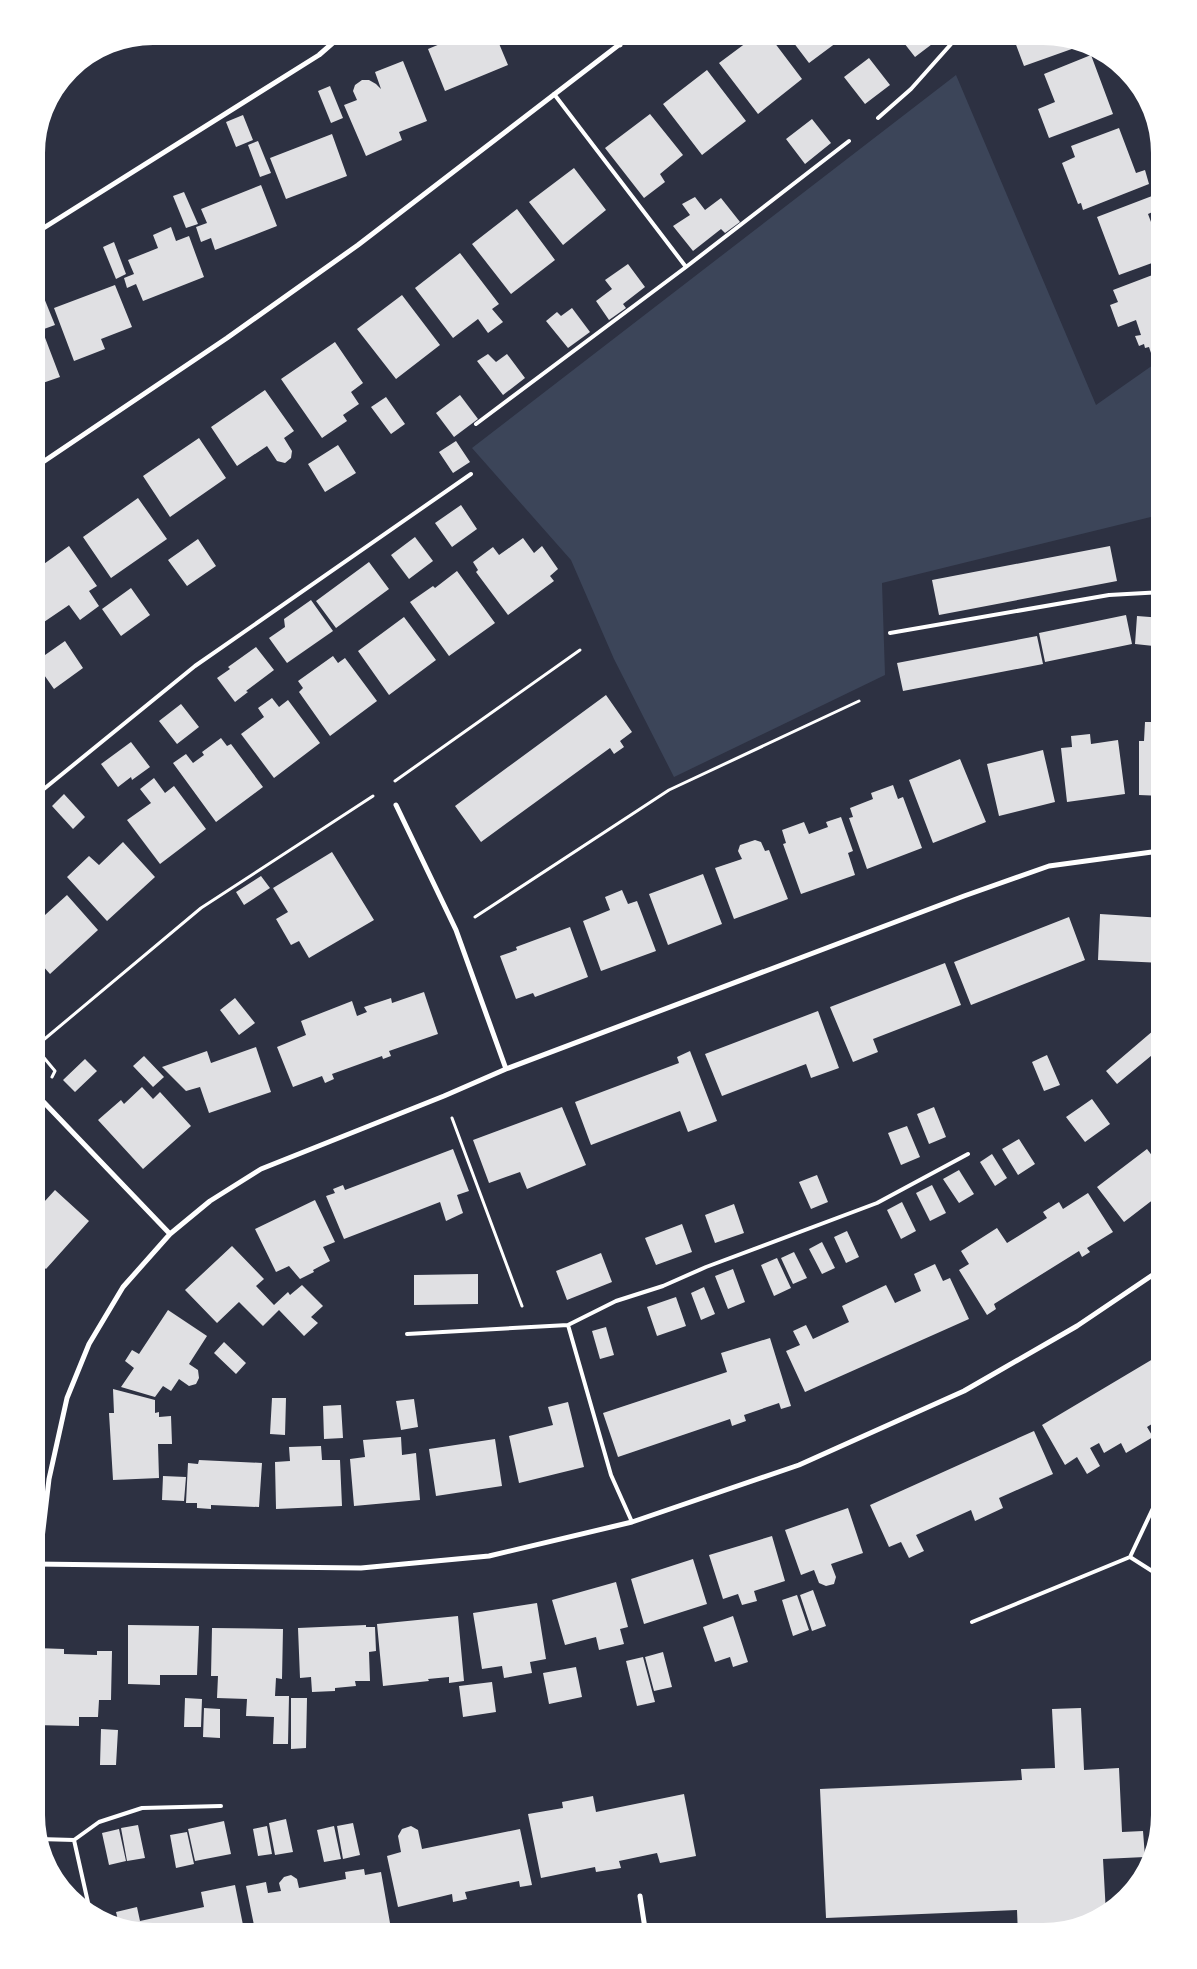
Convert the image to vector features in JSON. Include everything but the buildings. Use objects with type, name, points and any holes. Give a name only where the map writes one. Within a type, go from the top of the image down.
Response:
[{"type":"street","points":[[43,228],[319,55],[333,43]]},
{"type":"street","points":[[43,462],[227,338],[358,245],[622,43]]},
{"type":"street","points":[[396,805],[456,930],[506,1069]]},
{"type":"street","points":[[42,1524],[49,1479],[67,1398],[89,1344],[122,1287],[170,1234],[210,1201],[260,1169],[444,1096],[506,1069],[955,899],[1049,866],[1154,852]]},
{"type":"street","points":[[42,1102],[170,1234]]},
{"type":"street","points":[[42,1564],[361,1568],[489,1556],[632,1522],[799,1465],[964,1391],[1077,1326],[1154,1274]]},
{"type":"street","points":[[640,1896],[645,1926]]},
{"type":"lane","points":[[878,118],[911,89],[952,43]]},
{"type":"lane","points":[[554,94],[686,267]]},
{"type":"lane","points":[[476,424],[686,267],[849,141]]},
{"type":"lane","points":[[43,791],[195,666],[470,474]]},
{"type":"lane","points":[[890,632],[1108,595],[1154,592]]},
{"type":"lane","points":[[407,1334],[568,1325],[616,1301],[663,1286],[706,1266],[877,1204],[968,1154]]},
{"type":"lane","points":[[568,1325],[611,1475],[632,1522]]},
{"type":"lane","points":[[972,1622],[1130,1557],[1154,1507]]},
{"type":"lane","points":[[1130,1557],[1154,1572]]},
{"type":"lane","points":[[45,1839],[74,1840],[99,1822],[142,1808],[221,1806]]},
{"type":"lane","points":[[74,1840],[88,1905]]},
{"type":"path","points":[[391,784],[580,650]]},
{"type":"path","points":[[456,930],[669,790],[859,701]]},
{"type":"path","points":[[42,1041],[201,908],[379,792]]},
{"type":"path","points":[[42,1056],[55,1071],[42,1094]]},
{"type":"path","points":[[444,1096],[530,1326]]},
{"type":"shaded area","points":[[956,75],[1096,405],[1154,364],[1154,516],[882,583],[885,675],[674,777],[614,659],[571,560],[472,448]]}]
